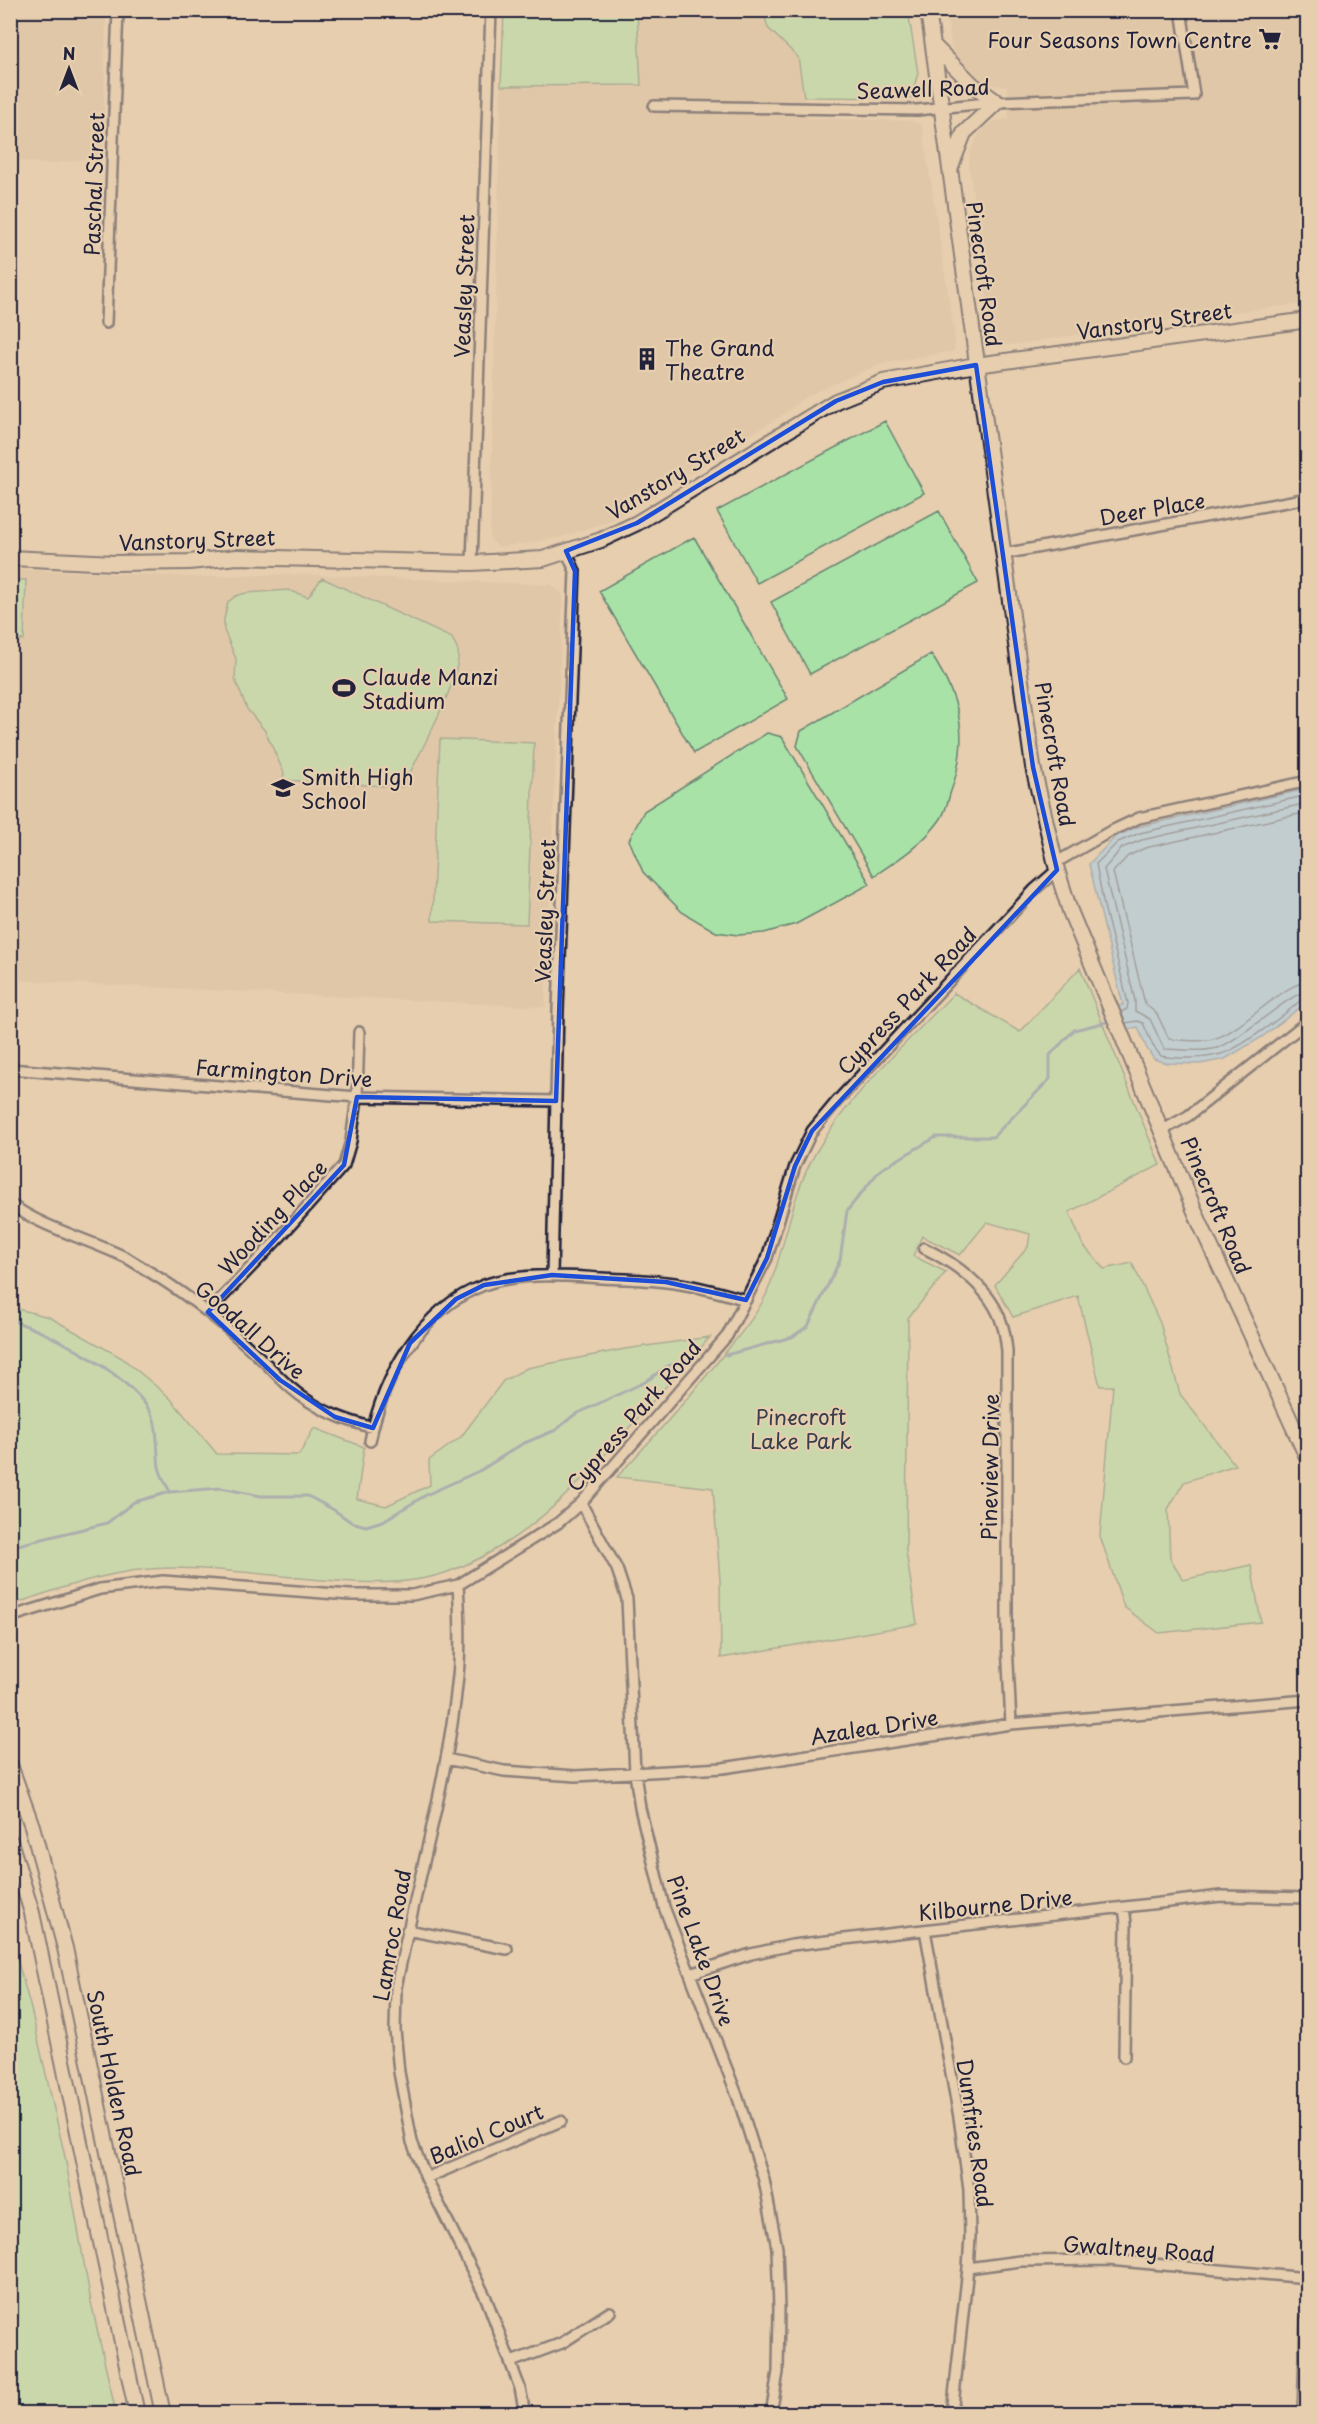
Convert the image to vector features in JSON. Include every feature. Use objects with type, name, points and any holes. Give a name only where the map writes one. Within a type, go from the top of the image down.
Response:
[{"type":"street","name":"Paschal Street","points":[[106,323],[118,10]]},
{"type":"street","name":"Veasley Street","points":[[472,562],[490,10]]},
{"type":"street","name":"Pinecroft Road","points":[[928,10],[1032,767],[1056,866],[1070,911],[1199,1221],[1303,1437],[1308,1459]]},
{"type":"street","name":"Seawell Road","points":[[654,106],[917,110],[997,102],[1194,95],[1181,10]]},
{"type":"street","points":[[933,45],[973,85],[997,102],[964,133],[949,171]]},
{"type":"street","name":"Vanstory Street","points":[[10,558],[115,563],[189,562],[237,557],[472,562],[543,559],[601,540],[637,523],[836,401],[883,382],[976,365],[1308,320]]},
{"type":"street","name":"Deer Place","points":[[1003,554],[1308,498]]},
{"type":"street","name":"Veasley Street","points":[[552,1275],[575,571],[566,551]]},
{"type":"street","name":"Cypress Park Road","points":[[10,1617],[100,1589],[163,1581],[350,1595],[412,1595],[458,1585],[558,1523],[581,1503],[727,1336],[767,1258],[795,1167],[812,1131],[844,1093],[1056,866],[1109,832],[1140,818],[1308,782]]},
{"type":"street","points":[[1162,1130],[1188,1116],[1308,1021]]},
{"type":"street","name":"Wooding Place","points":[[208,1312],[274,1244],[344,1165],[351,1141],[357,1096],[359,1032]]},
{"type":"street","name":"Farmington Drive","points":[[10,1069],[357,1096],[556,1101]]},
{"type":"street","name":"Goodall Drive","points":[[10,1204],[20,1211],[126,1258],[159,1278],[208,1312],[257,1355],[280,1380],[308,1401],[335,1417],[373,1428]]},
{"type":"street","name":"Pineview Drive","points":[[924,1248],[957,1267],[991,1300],[1002,1323],[1007,1351],[1007,1597],[1011,1724]]},
{"type":"street","points":[[370,1441],[384,1396],[410,1343],[432,1317],[456,1299],[484,1285],[514,1278],[552,1275],[666,1282],[702,1288],[746,1300]]},
{"type":"street","name":"Pine Lake Drive","points":[[581,1503],[617,1569],[627,1599],[635,1773],[649,1849],[664,1907],[753,2140],[764,2180],[777,2248],[778,2372],[771,2414]]},
{"type":"street","name":"Lamroc Road","points":[[458,1585],[459,1674],[446,1759],[396,1988],[395,2030],[404,2107],[412,2142],[426,2178],[486,2298],[520,2388],[525,2414]]},
{"type":"street","name":"Azalea Drive","points":[[446,1759],[504,1771],[576,1776],[723,1768],[1011,1724],[1308,1700]]},
{"type":"street","name":"South Holden Road","points":[[10,1765],[36,1837],[65,1948],[163,2414]]},
{"type":"street","points":[[10,1841],[32,1913],[137,2414]]},
{"type":"street","name":"Kilbourne Drive","points":[[690,1974],[768,1949],[1221,1896],[1308,1898]]},
{"type":"street","points":[[1124,1908],[1126,1923],[1124,2057]]},
{"type":"street","points":[[407,1930],[507,1949]]},
{"type":"street","name":"Dumfries Road","points":[[924,1930],[959,2117],[969,2190],[968,2268],[952,2414]]},
{"type":"street","name":"Baliol Court","points":[[426,2178],[561,2121]]},
{"type":"street","name":"Gwaltney Road","points":[[968,2268],[1020,2261],[1108,2260],[1308,2278]]},
{"type":"street","points":[[511,2362],[562,2343],[610,2312]]},
{"type":"street","points":[[1305,2414],[1308,2320]]},
{"type":"highlighted area","points":[[976,365],[1033,767],[1057,870],[812,1131],[795,1166],[767,1258],[746,1300],[666,1282],[552,1275],[484,1285],[456,1299],[410,1343],[373,1428],[335,1417],[280,1380],[208,1312],[344,1165],[357,1097],[556,1101],[575,571],[566,551],[637,523],[836,401],[883,382]]},
{"type":"shaded area","points":[[10,11],[106,11],[103,157],[49,164],[11,160]]},
{"type":"shaded area","points":[[637,11],[763,11],[768,28],[798,57],[808,118],[913,121],[922,125],[955,338],[954,351],[879,364],[805,397],[785,413],[669,487],[612,520],[559,538],[498,547],[490,539],[501,86],[640,85]]},
{"type":"shaded area","points":[[946,11],[1307,11],[1307,303],[1186,318],[1011,345],[1001,345],[996,341],[993,336],[969,166],[970,152],[980,131],[991,122],[1009,118],[1007,86],[994,85],[982,80],[958,59],[952,49]]},
{"type":"shaded area","name":"Smith High School","points":[[10,569],[197,577],[291,574],[552,585],[563,595],[545,1007],[11,980]]},
{"type":"green space","points":[[504,11],[637,11],[641,85],[501,86]]},
{"type":"green space","points":[[763,11],[908,11],[918,73],[914,87],[916,98],[804,97],[798,57],[768,28]]},
{"type":"green space","points":[[885,421],[924,493],[757,583],[717,511]]},
{"type":"green space","points":[[939,511],[978,583],[810,674],[771,602]]},
{"type":"green space","points":[[694,537],[788,699],[694,753],[599,591]]},
{"type":"green space","name":"Claude Manzi Stadium","points":[[322,578],[452,638],[457,648],[457,664],[446,699],[403,787],[283,780],[284,773],[265,731],[247,709],[235,679],[236,659],[224,630],[228,602],[246,593],[288,590],[308,597]]},
{"type":"green space","points":[[10,580],[26,580],[24,640],[11,639]]},
{"type":"green space","points":[[931,654],[950,688],[960,721],[960,756],[956,774],[945,811],[933,829],[910,851],[874,876],[797,746],[801,731]]},
{"type":"green space","points":[[767,733],[782,737],[870,884],[796,924],[764,933],[738,935],[716,932],[682,912],[643,872],[629,840],[644,811]]},
{"type":"green space","points":[[440,739],[534,743],[527,924],[432,921]]},
{"type":"green space","name":"Pinecroft Lake Park","points":[[1080,968],[1160,1165],[1069,1212],[1083,1245],[1104,1269],[1132,1263],[1160,1323],[1180,1394],[1235,1465],[1184,1482],[1168,1509],[1170,1559],[1183,1580],[1251,1565],[1261,1622],[1159,1633],[1124,1607],[1100,1536],[1113,1386],[1100,1386],[1078,1296],[1013,1317],[995,1285],[1028,1247],[1030,1234],[987,1222],[960,1255],[922,1236],[913,1256],[946,1272],[908,1318],[906,1551],[917,1624],[721,1658],[720,1580],[713,1488],[617,1477],[698,1386],[757,1311],[773,1277],[794,1205],[815,1154],[845,1110],[880,1070],[954,993],[1020,1032]]},
{"type":"green space","points":[[10,1307],[49,1317],[122,1358],[169,1397],[217,1454],[299,1455],[314,1428],[364,1447],[357,1499],[386,1506],[430,1485],[429,1460],[461,1437],[503,1381],[527,1368],[625,1349],[710,1337],[588,1473],[546,1513],[523,1532],[498,1548],[473,1562],[445,1573],[400,1582],[369,1583],[211,1569],[153,1569],[91,1579],[11,1605]]},
{"type":"green space","points":[[10,1933],[31,2009],[65,2157],[91,2302],[116,2413],[11,2413]]},
{"type":"water","points":[[1307,789],[1307,1002],[1262,1037],[1225,1059],[1200,1064],[1166,1063],[1154,1059],[1138,1027],[1112,1032],[1101,1009],[1123,1005],[1089,864],[1115,837],[1137,827]]},
{"type":"waterway","points":[[726,1355],[792,1337],[808,1326],[840,1260],[847,1211],[880,1170],[936,1137],[993,1137],[1050,1079],[1050,1055],[1074,1030],[1111,1021]]},
{"type":"waterway","points":[[10,1320],[48,1335],[90,1358],[111,1372],[143,1402],[155,1422],[159,1467],[170,1492]]},
{"type":"waterway","points":[[10,1547],[107,1523],[134,1502],[170,1492],[221,1488],[261,1496],[308,1496],[351,1522],[366,1526],[383,1521],[426,1495],[481,1470],[522,1444],[556,1430],[574,1415],[645,1382],[666,1367],[691,1358]]},
{"type":"place","name":"Four Seasons Town Centre","points":[[1270,39]]},
{"type":"place","name":"The Grand Theatre","points":[[647,359]]},
{"type":"place","name":"Claude Manzi Stadium","points":[[344,688]]},
{"type":"place","name":"Smith High School","points":[[283,788]]}]
